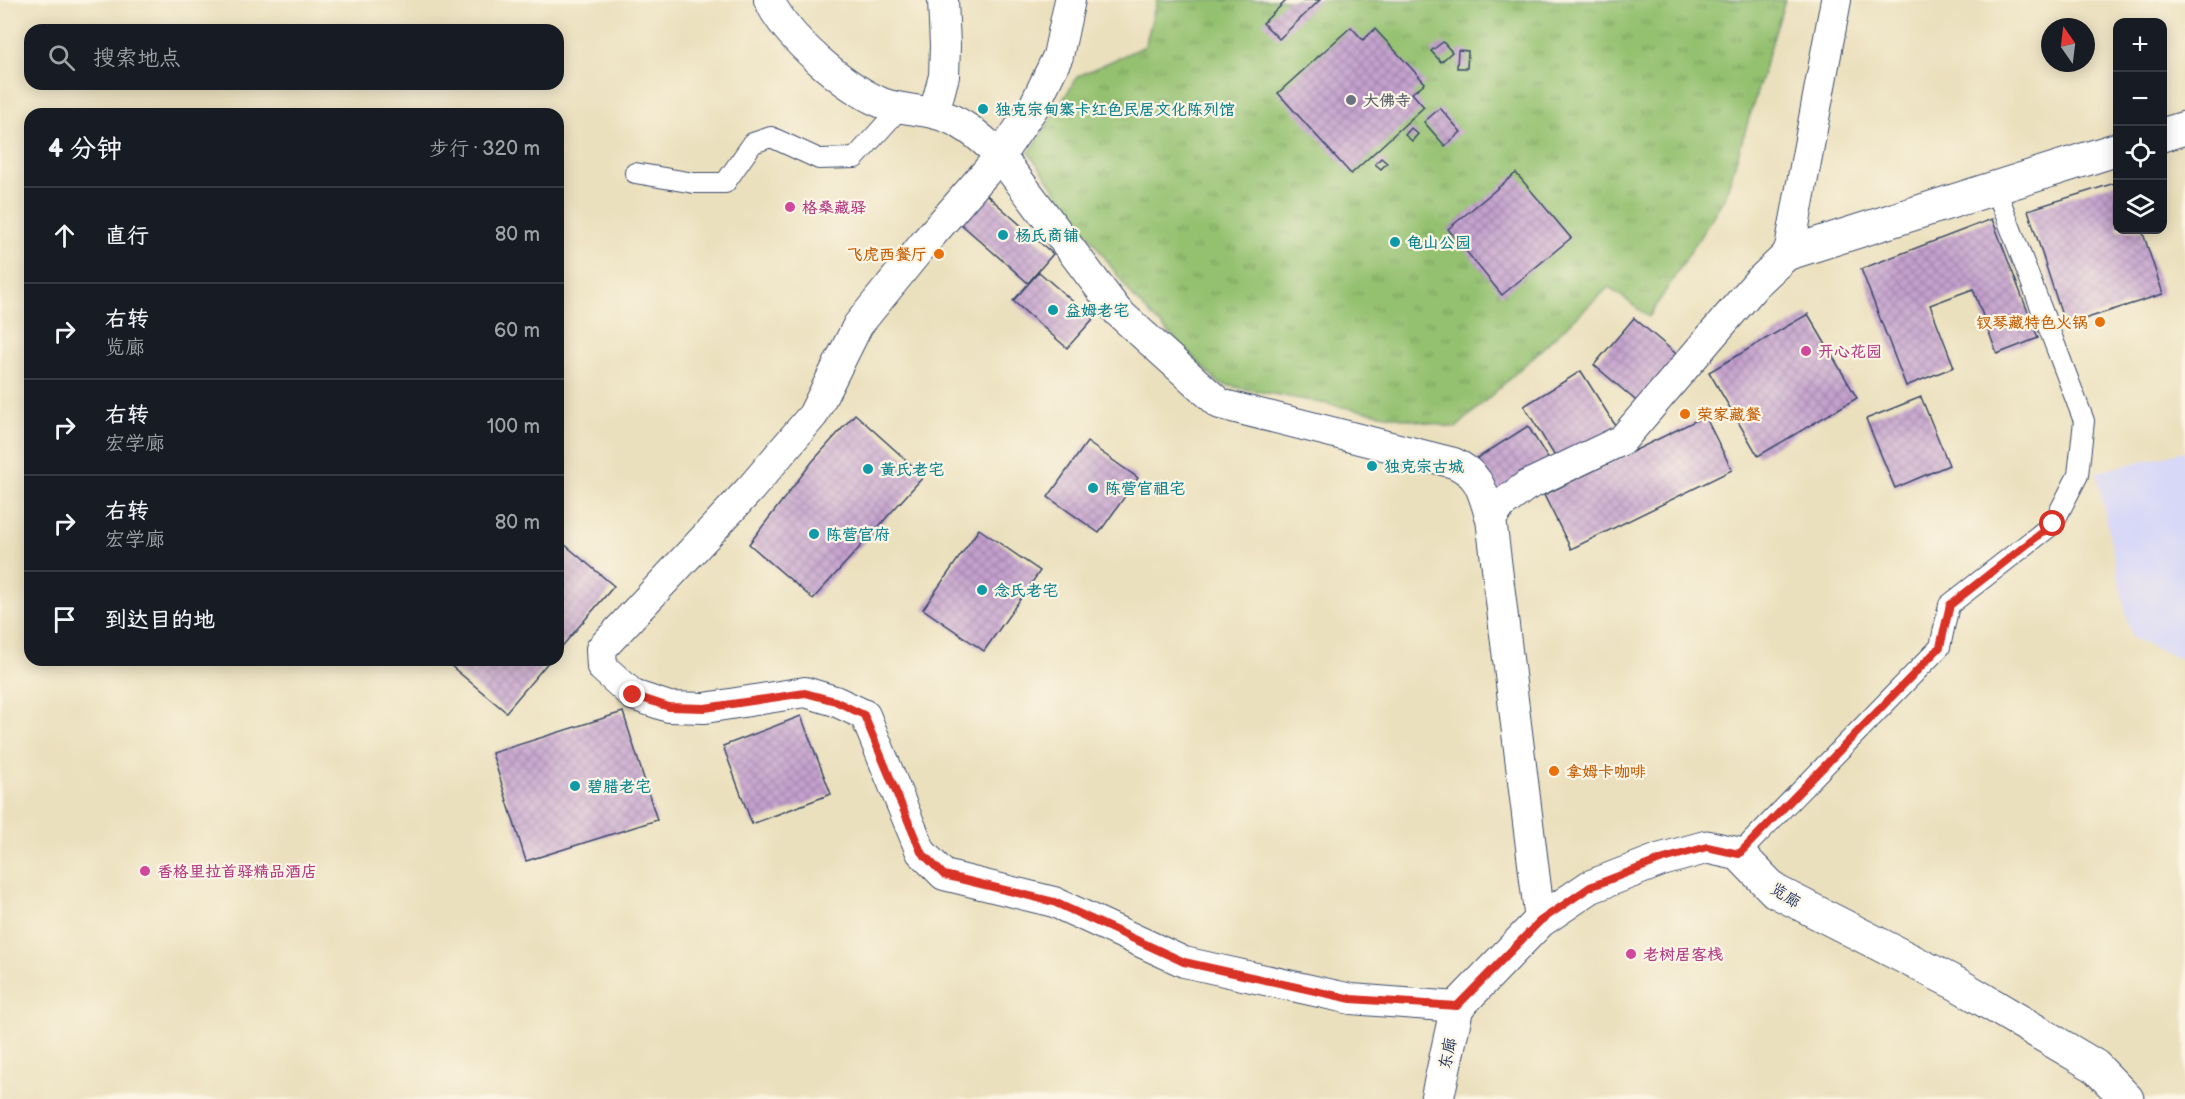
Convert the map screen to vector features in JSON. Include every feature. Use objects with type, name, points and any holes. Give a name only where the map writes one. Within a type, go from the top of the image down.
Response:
[{"type":"street","points":[[769,0],[798,42],[859,91],[882,103],[934,113],[970,129],[985,140],[1000,156],[1119,312],[1220,404],[1454,463],[1468,469],[1478,480],[1491,519],[1540,921]]},
{"type":"street","points":[[934,113],[944,76],[943,0]]},
{"type":"street","points":[[1070,0],[1058,56],[1033,108],[1000,156],[927,240],[858,325],[813,415],[751,488],[601,649],[602,667],[633,695],[669,707],[705,708],[805,693],[835,701],[864,715],[921,852],[944,875],[1054,902],[1184,962],[1351,999],[1457,1006],[1540,921],[1590,887],[1660,860],[1707,847],[1739,854]]},
{"type":"street","points":[[1789,253],[1836,0]]},
{"type":"street","points":[[2167,134],[2185,128]]},
{"type":"street","points":[[1491,519],[1502,504],[1526,486],[1622,440],[1756,284],[1789,253],[2113,151]]},
{"type":"street","name":"览廊","points":[[1739,854],[1775,891],[1957,984],[2095,1066],[2127,1099]]},
{"type":"street","name":"东廊","points":[[1437,1099],[1457,1006]]},
{"type":"lane","points":[[635,173],[694,183],[725,183],[753,143],[771,136],[819,159],[855,158],[900,108]]},
{"type":"lane","points":[[1739,854],[1940,647],[1950,605],[2053,524],[2078,474],[2084,421],[1995,187]]},
{"type":"shaded area","points":[[2185,451],[2185,661],[2131,637],[2096,472]]},
{"type":"green space","name":"龟山公园","points":[[1157,0],[1785,0],[1725,197],[1649,317],[1609,287],[1456,428],[1220,384],[1134,298],[1029,153],[1078,76],[1145,46]]},
{"type":"building","points":[[1287,0],[1320,0],[1279,39],[1263,23]]},
{"type":"building","name":"大佛寺","points":[[1351,27],[1363,40],[1375,29],[1425,83],[1412,93],[1424,107],[1351,174],[1278,93]]},
{"type":"building","points":[[1443,42],[1452,52],[1441,62],[1431,51]]},
{"type":"building","points":[[1458,50],[1468,51],[1467,68],[1457,68]]},
{"type":"building","points":[[1440,108],[1461,132],[1445,146],[1424,122]]},
{"type":"building","points":[[1411,128],[1418,134],[1412,141],[1405,135]]},
{"type":"building","points":[[1381,158],[1387,163],[1381,169],[1375,164]]},
{"type":"building","points":[[1516,173],[1571,238],[1502,295],[1448,229]]},
{"type":"building","points":[[2113,184],[2113,234],[2143,234],[2163,294],[2065,325],[2028,210]]},
{"type":"building","name":"杨氏商铺","points":[[979,188],[1053,254],[1028,283],[953,217]]},
{"type":"building","points":[[1992,219],[2038,338],[1997,354],[1973,289],[1930,305],[1954,367],[1906,386],[1861,269]]},
{"type":"building","name":"益姆老宅","points":[[1039,272],[1093,319],[1067,348],[1013,301]]},
{"type":"building","points":[[1808,314],[1857,398],[1758,456],[1709,372]]},
{"type":"building","points":[[1634,318],[1681,358],[1641,405],[1594,365]]},
{"type":"building","points":[[1581,371],[1617,428],[1559,463],[1524,406]]},
{"type":"building","points":[[1921,397],[1949,465],[1895,488],[1866,419]]},
{"type":"building","name":"陈营官府","points":[[855,414],[924,476],[813,599],[749,544],[812,462]]},
{"type":"building","points":[[1705,416],[1732,470],[1571,549],[1544,495]]},
{"type":"building","points":[[1528,426],[1552,465],[1501,498],[1476,459]]},
{"type":"building","name":"陈营官祖宅","points":[[1087,442],[1138,478],[1099,533],[1048,497]]},
{"type":"building","name":"念氏老宅","points":[[979,529],[1040,571],[984,651],[923,609]]},
{"type":"building","points":[[564,544],[614,586],[564,644]]},
{"type":"building","points":[[451,666],[545,666],[506,712]]},
{"type":"building","name":"碧腊老宅","points":[[623,712],[657,820],[526,861],[492,753]]},
{"type":"building","points":[[801,716],[831,794],[752,824],[723,746]]},
{"type":"place","name":"大佛寺","points":[[1351,100]]},
{"type":"place","name":"独克宗甸寨卡红色民居文化陈列馆","points":[[983,109]]},
{"type":"place","name":"格桑藏驿","points":[[790,207]]},
{"type":"place","name":"杨氏商铺","points":[[1003,235]]},
{"type":"place","name":"龟山公园","points":[[1395,242]]},
{"type":"place","name":"飞虎西餐厅","points":[[939,254]]},
{"type":"place","name":"益姆老宅","points":[[1053,310]]},
{"type":"place","name":"钗琴藏特色火锅","points":[[2100,322]]},
{"type":"place","name":"开心花园","points":[[1806,351]]},
{"type":"place","name":"荣家藏餐","points":[[1685,414]]},
{"type":"place","name":"独克宗古城","points":[[1372,466]]},
{"type":"place","name":"黄氏老宅","points":[[868,469]]},
{"type":"place","name":"陈营官祖宅","points":[[1093,488]]},
{"type":"place","name":"陈营官府","points":[[814,534]]},
{"type":"place","name":"念氏老宅","points":[[982,590]]},
{"type":"place","name":"拿姆卡咖啡","points":[[1554,771]]},
{"type":"place","name":"碧腊老宅","points":[[575,786]]},
{"type":"place","name":"香格里拉首驿精品酒店","points":[[145,871]]},
{"type":"place","name":"老树居客栈","points":[[1631,954]]},
{"type":"route","points":[[633,695],[669,707],[705,708],[805,693],[835,701],[864,715],[921,852],[944,875],[1054,902],[1184,962],[1351,999],[1457,1006],[1540,921],[1590,887],[1660,860],[1707,847],[1739,854],[1940,647],[1950,605],[2053,524]]}]
